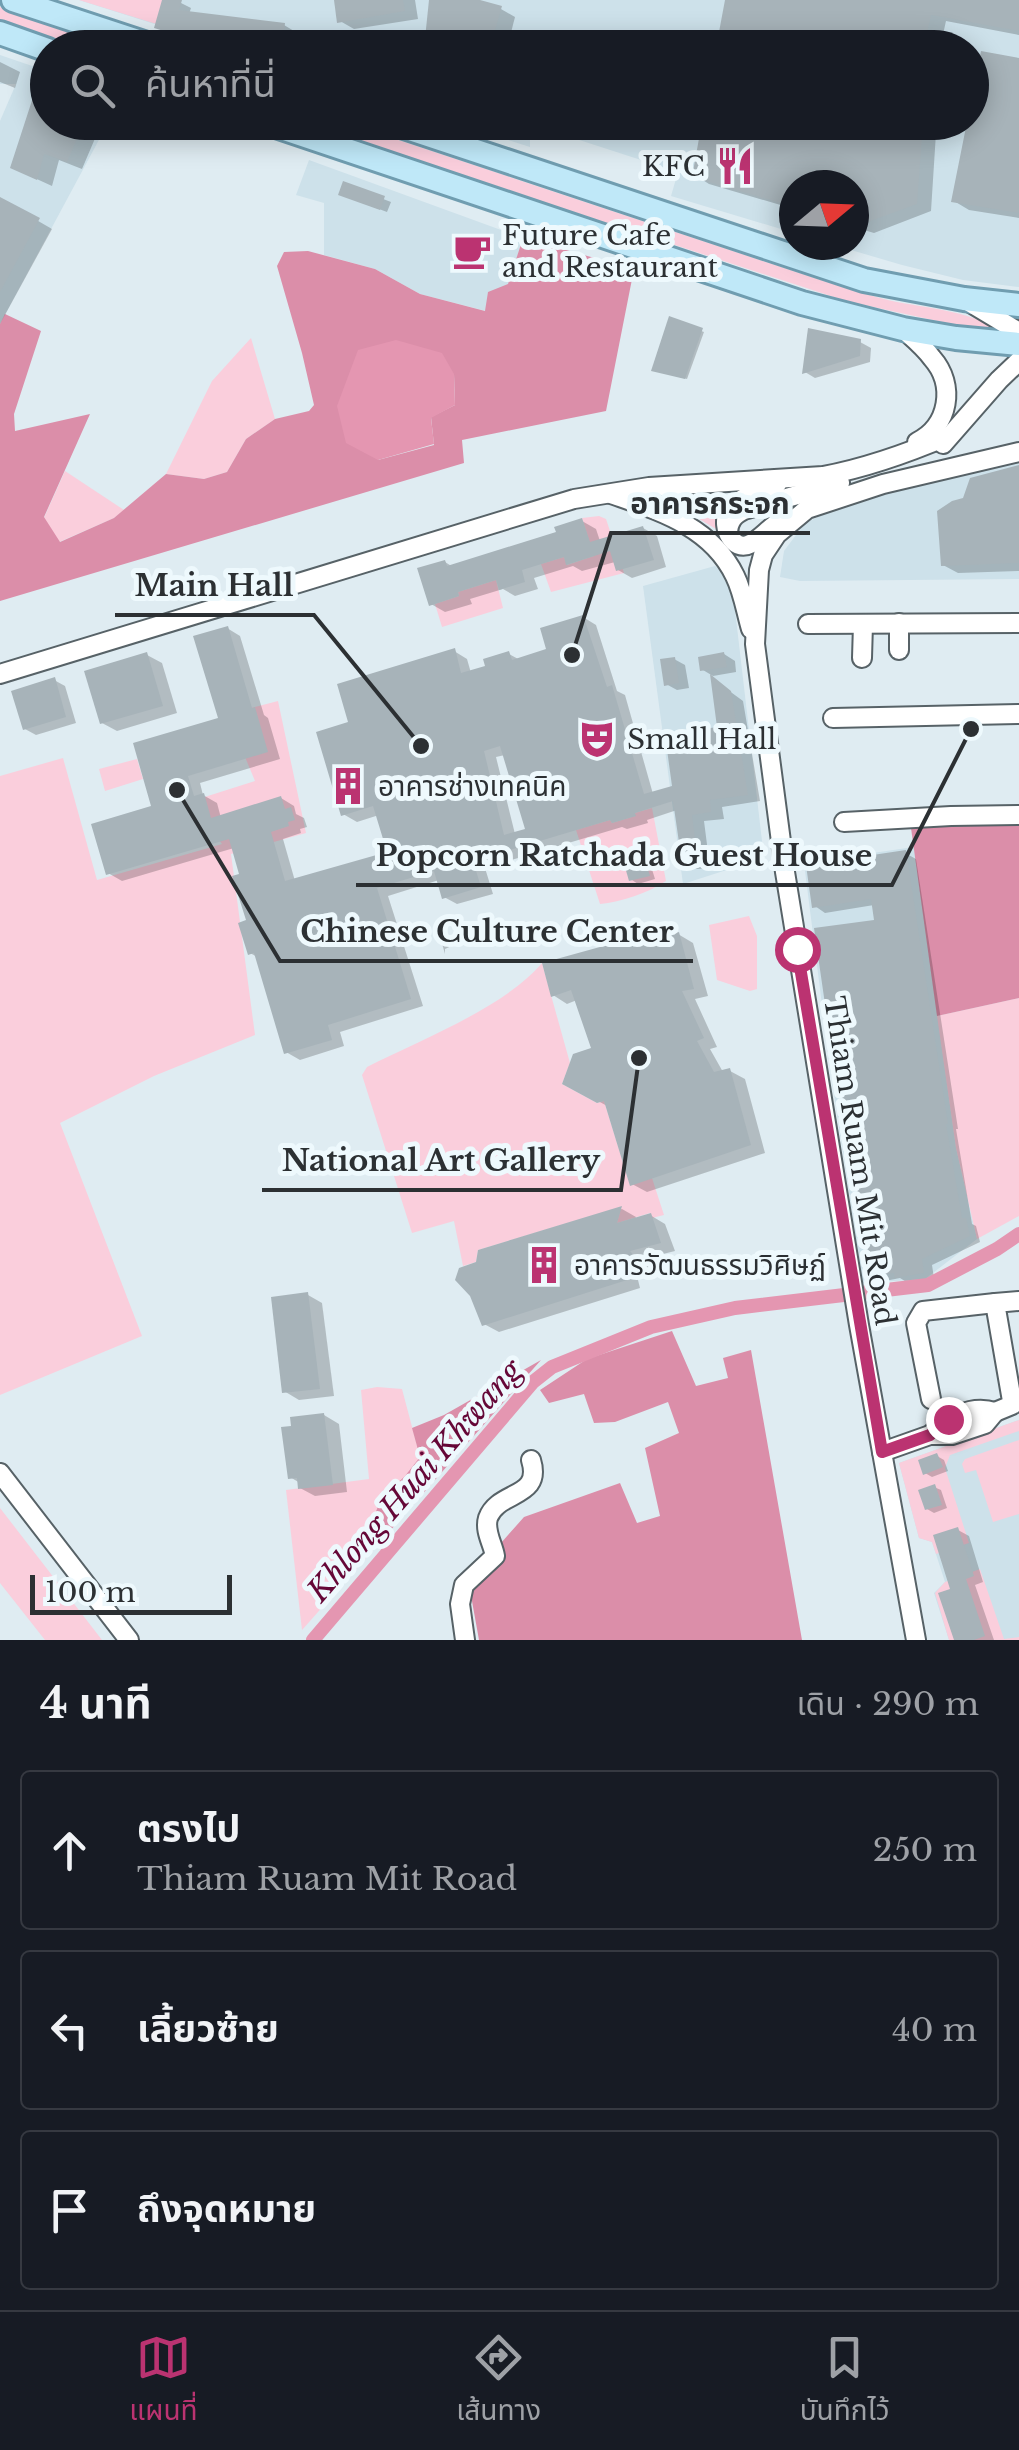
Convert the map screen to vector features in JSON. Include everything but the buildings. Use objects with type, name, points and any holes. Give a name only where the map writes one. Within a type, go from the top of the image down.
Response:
[{"type":"main road","points":[[13,0],[104,30]]},
{"type":"main road","points":[[0,34],[30,44]]},
{"type":"main road","points":[[318,140],[770,292],[903,329],[1019,344]]},
{"type":"main road","points":[[443,140],[864,280],[1019,305]]},
{"type":"street","points":[[964,299],[1019,332]]},
{"type":"street","points":[[881,460],[928,436],[940,424],[946,409],[942,374],[934,360],[903,329]]},
{"type":"street","points":[[728,532],[729,523],[744,510],[932,454],[1019,361]]},
{"type":"street","points":[[0,674],[574,499],[606,492],[823,476],[916,450],[948,436]]},
{"type":"street","name":"Thiam Ruam Mit Road","points":[[916,1640],[856,1309],[785,872],[754,644],[760,570],[763,555],[778,534],[806,509],[882,484],[1019,452]]},
{"type":"street","points":[[799,476],[737,503],[728,512],[725,524],[732,540],[740,546],[750,545],[775,524],[806,509]]},
{"type":"street","points":[[606,492],[672,516],[722,554],[736,578],[754,644]]},
{"type":"street","points":[[808,624],[1019,623]]},
{"type":"street","points":[[862,658],[863,624]]},
{"type":"street","points":[[899,624],[899,650]]},
{"type":"street","points":[[832,718],[1019,714]]},
{"type":"street","points":[[844,822],[1019,815]]},
{"type":"street","points":[[931,1399],[916,1324],[923,1311],[1019,1300]]},
{"type":"street","points":[[882,1452],[930,1435],[948,1419],[981,1408],[994,1412],[1012,1404],[995,1303]]},
{"type":"street","points":[[465,1640],[460,1604],[464,1585],[495,1556],[488,1519],[494,1508],[525,1489],[533,1479],[532,1460]]},
{"type":"street","points":[[0,1473],[129,1640]]},
{"type":"shaded area","points":[[79,0],[1019,0],[1019,287],[963,280],[869,255],[869,170],[779,170],[779,228],[671,196],[678,172],[579,140],[989,140],[989,30],[173,30]]},
{"type":"shaded area","points":[[79,0],[169,0],[166,27]]},
{"type":"shaded area","points":[[0,7],[69,30],[30,33],[0,23]]},
{"type":"shaded area","points":[[0,55],[30,65],[30,140],[99,140],[0,324],[0,121],[16,84],[0,84]]},
{"type":"shaded area","points":[[354,140],[398,140],[811,277],[880,298],[960,314],[1003,333],[846,301]]},
{"type":"shaded area","points":[[508,140],[530,140],[530,147]]},
{"type":"shaded area","points":[[309,160],[523,238],[508,285],[486,311],[420,294],[375,269],[324,255],[324,203],[296,195]]},
{"type":"shaded area","points":[[523,238],[634,269],[606,411],[462,440],[464,463],[0,601],[0,324],[5,314],[41,331],[14,414],[15,431],[90,414],[44,517],[60,542],[114,518],[166,474],[204,479],[227,472],[246,439],[275,419],[309,411],[314,405],[277,266],[284,252],[308,251],[375,269],[420,294],[485,311],[488,292],[508,284]],"holes":[[[454,374],[455,405],[431,417],[434,445],[378,460]]]},
{"type":"shaded area","points":[[251,338],[275,419],[246,439],[227,472],[204,479],[166,474],[212,381]]},
{"type":"shaded area","points":[[396,340],[442,353],[454,374],[455,405],[431,418],[434,444],[378,460],[346,443],[337,406],[358,350]]},
{"type":"shaded area","points":[[1019,457],[1019,579],[800,581],[780,577],[784,551],[805,523],[842,506]]},
{"type":"shaded area","points":[[65,471],[124,510],[59,542],[44,518]]},
{"type":"shaded area","points":[[727,496],[719,507],[716,529],[681,508],[683,502]]},
{"type":"shaded area","points":[[582,518],[606,519],[624,573],[551,592],[541,564],[564,557],[567,565],[594,556]]},
{"type":"shaded area","points":[[715,566],[728,577],[733,593],[764,858],[683,884],[643,586]]},
{"type":"shaded area","points":[[496,580],[503,608],[442,627],[435,604]]},
{"type":"shaded area","points":[[278,701],[306,833],[231,854],[255,1035],[154,1076],[60,1123],[142,1336],[0,1395],[0,776],[63,758],[97,880],[222,844],[189,802],[255,781],[245,757],[244,710]]},
{"type":"shaded area","points":[[137,759],[143,779],[105,791],[99,769]]},
{"type":"shaded area","points":[[652,808],[666,881],[634,896],[600,904],[576,830],[610,820],[612,823]]},
{"type":"shaded area","points":[[1019,822],[1019,998],[937,1016],[911,828]]},
{"type":"shaded area","points":[[914,847],[956,1148],[977,1239],[925,1279],[863,1283],[804,863]]},
{"type":"shaded area","points":[[749,916],[757,936],[757,989],[750,991],[717,980],[709,925]]},
{"type":"shaded area","points":[[542,963],[570,1063],[562,1084],[597,1103],[604,1101],[630,1185],[652,1178],[664,1215],[652,1218],[650,1213],[617,1223],[621,1207],[478,1250],[476,1262],[463,1266],[454,1221],[412,1233],[362,1075],[367,1067],[484,1009]]},
{"type":"shaded area","points":[[1019,998],[1019,1216],[977,1239],[956,1148],[937,1016]]},
{"type":"shaded area","points":[[672,1331],[696,1386],[728,1378],[723,1358],[751,1350],[802,1640],[479,1640],[470,1590],[495,1565],[501,1543],[524,1517],[620,1483],[637,1523],[660,1516],[645,1448],[679,1433],[668,1402],[615,1422],[594,1423],[584,1394],[549,1403],[540,1390],[587,1359]]},
{"type":"shaded area","points":[[541,1360],[381,1541],[369,1529],[381,1499],[420,1457],[412,1428],[444,1415]]},
{"type":"shaded area","points":[[402,1389],[420,1457],[369,1529],[381,1541],[302,1630],[286,1490],[369,1479],[361,1390]]},
{"type":"shaded area","points":[[1019,1420],[1019,1640],[949,1640],[934,1593],[945,1582],[932,1542],[919,1538],[899,1463]]},
{"type":"shaded area","points":[[1019,1420],[1019,1431],[950,1455],[945,1468],[969,1543],[936,1554],[932,1542],[919,1538],[899,1463]]},
{"type":"shaded area","points":[[1019,1440],[1019,1514],[993,1522],[976,1470],[965,1473],[962,1464],[965,1459]]},
{"type":"shaded area","points":[[0,1508],[102,1640],[45,1640],[0,1583]]},
{"type":"shaded area","points":[[980,1569],[1004,1639],[1019,1640],[949,1640],[935,1593],[945,1582]]},
{"type":"waterway","name":"Khlong Huai Khwang","points":[[313,1640],[533,1382],[552,1367],[651,1327],[735,1308],[928,1285],[1019,1234]]},
{"type":"place","name":"KFC","points":[[735,166]]},
{"type":"place","name":"Future Cafe and Restaurant","points":[[472,251]]},
{"type":"place","name":"อาคารกระจก","points":[[572,655]]},
{"type":"place","name":"Popcorn Ratchada Guest House","points":[[971,729]]},
{"type":"place","name":"Small Hall","points":[[597,739]]},
{"type":"place","name":"Main Hall","points":[[421,746]]},
{"type":"place","name":"อาคารช่างเทคนิค","points":[[348,786]]},
{"type":"place","name":"Chinese Culture Center","points":[[177,790]]},
{"type":"place","name":"National Art Gallery","points":[[639,1058]]},
{"type":"place","name":"อาคารวัฒนธรรมวิศิษฏ์","points":[[544,1265]]},
{"type":"route","points":[[797,949],[882,1452],[930,1435],[948,1419]]}]
